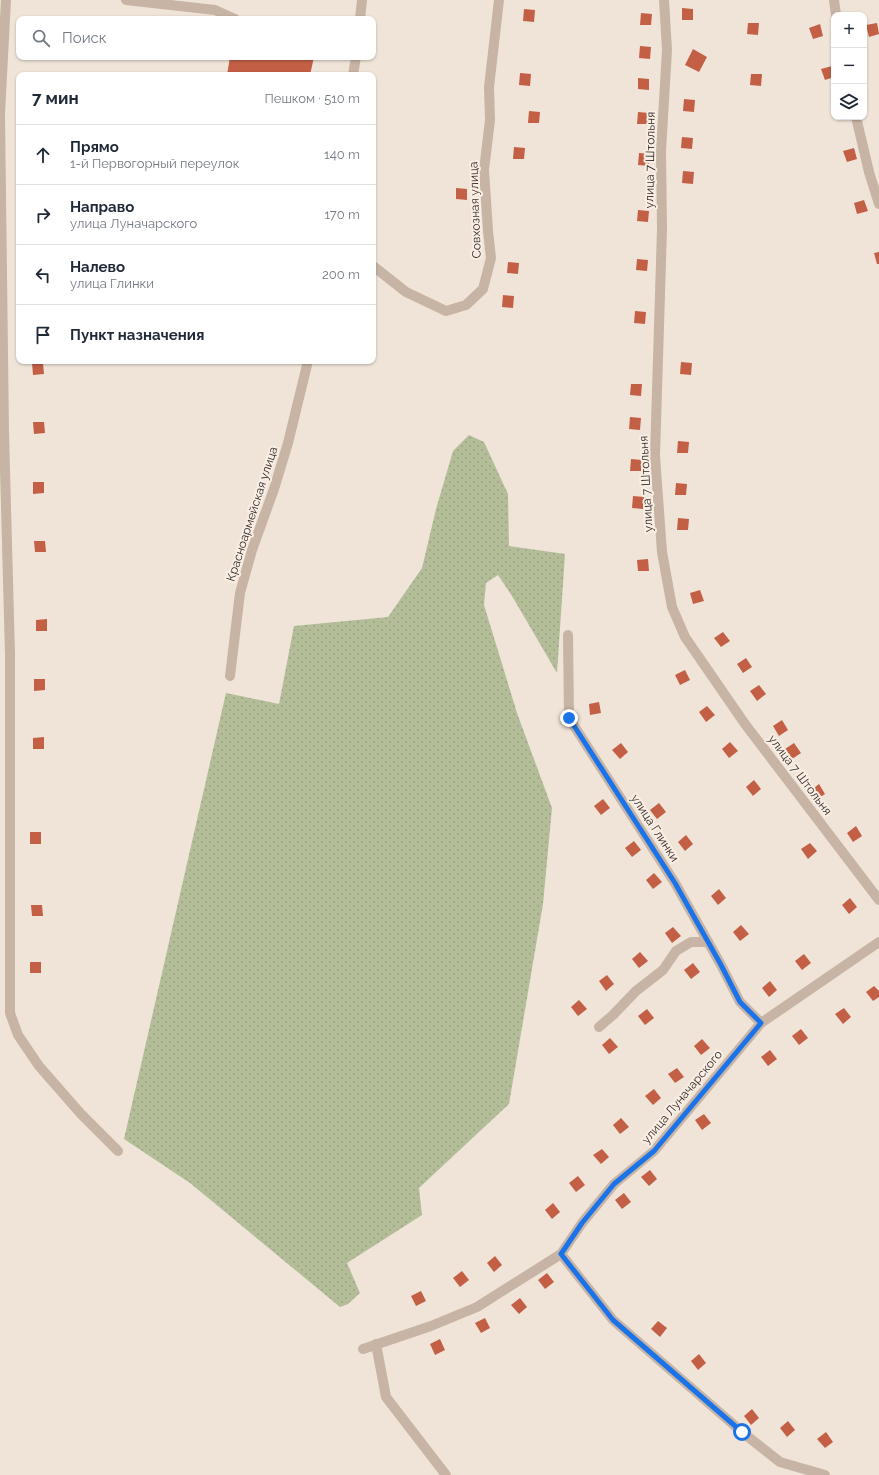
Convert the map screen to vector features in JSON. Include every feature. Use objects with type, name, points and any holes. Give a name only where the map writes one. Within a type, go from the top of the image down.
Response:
[{"type":"street","points":[[6,0],[0,114],[2,432],[10,655],[10,1013],[18,1035],[39,1066],[80,1114],[118,1151]]},
{"type":"street","points":[[126,0],[216,10],[229,16]]},
{"type":"street","points":[[360,16],[362,0]]},
{"type":"street","name":"Совхозная улица","points":[[376,268],[406,292],[446,311],[466,305],[484,289],[491,258],[484,170],[490,120],[489,87],[499,0]]},
{"type":"street","name":"улица 7 Штольня","points":[[664,0],[667,50],[661,151],[662,229],[655,456],[662,552],[672,607],[685,637],[745,724],[879,900]]},
{"type":"street","points":[[834,0],[836,12]]},
{"type":"street","points":[[354,72],[356,60]]},
{"type":"street","points":[[857,120],[869,172],[879,204]]},
{"type":"street","name":"Красноармейская улица","points":[[230,676],[240,593],[252,550],[274,489],[288,443],[307,364]]},
{"type":"street","name":"улица Глинки","points":[[568,636],[569,718],[675,883],[740,1002],[761,1023]]},
{"type":"street","points":[[599,1027],[636,991],[663,970],[676,951],[691,942],[708,942]]},
{"type":"street","points":[[761,1023],[879,942]]},
{"type":"street","name":"улица Луначарского","points":[[363,1349],[431,1326],[477,1307],[561,1254],[582,1223],[614,1184],[654,1151],[761,1023]]},
{"type":"street","points":[[561,1254],[613,1320],[742,1432],[780,1462],[825,1475]]},
{"type":"street","points":[[376,1344],[386,1397],[446,1475]]},
{"type":"green space","points":[[469,435],[484,442],[508,494],[509,546],[565,554],[557,673],[498,575],[486,583],[484,605],[517,713],[552,808],[543,904],[509,1104],[419,1188],[422,1215],[347,1263],[360,1293],[348,1304],[340,1307],[190,1183],[124,1139],[226,693],[279,704],[294,626],[388,617],[422,568],[436,509],[453,451]]},
{"type":"building","points":[[682,8],[693,9],[693,20],[682,20]]},
{"type":"building","points":[[524,9],[535,10],[534,22],[523,21]]},
{"type":"building","points":[[641,13],[652,14],[651,25],[640,25]]},
{"type":"building","points":[[748,23],[759,23],[758,35],[747,34]]},
{"type":"building","points":[[877,23],[879,34],[869,37],[867,25]]},
{"type":"building","points":[[820,24],[823,36],[813,39],[809,28]]},
{"type":"building","points":[[640,46],[651,47],[650,59],[639,58]]},
{"type":"building","points":[[693,49],[707,57],[699,72],[685,65]]},
{"type":"building","points":[[230,60],[313,60],[311,72],[228,72]]},
{"type":"building","points":[[831,66],[831,78],[825,80],[821,69]]},
{"type":"building","points":[[520,73],[531,74],[530,86],[519,85]]},
{"type":"building","points":[[751,74],[762,74],[761,86],[750,85]]},
{"type":"building","points":[[638,78],[649,79],[649,90],[638,89]]},
{"type":"building","points":[[684,99],[695,100],[694,112],[683,111]]},
{"type":"building","points":[[529,111],[540,112],[539,123],[528,123]]},
{"type":"building","points":[[638,112],[649,113],[648,124],[637,124]]},
{"type":"building","points":[[682,137],[693,138],[692,149],[681,148]]},
{"type":"building","points":[[514,147],[525,148],[524,159],[513,159]]},
{"type":"building","points":[[854,148],[857,159],[847,162],[843,151]]},
{"type":"building","points":[[639,153],[650,154],[649,166],[638,165]]},
{"type":"building","points":[[683,171],[694,172],[693,184],[682,183]]},
{"type":"building","points":[[456,188],[467,189],[467,200],[456,199]]},
{"type":"building","points":[[864,200],[868,211],[857,214],[854,203]]},
{"type":"building","points":[[638,210],[649,211],[648,222],[637,221]]},
{"type":"building","points":[[879,252],[879,264],[877,264],[874,253]]},
{"type":"building","points":[[637,259],[648,260],[647,271],[636,270]]},
{"type":"building","points":[[508,262],[519,263],[518,274],[507,273]]},
{"type":"building","points":[[503,295],[514,296],[513,308],[502,307]]},
{"type":"building","points":[[635,311],[646,312],[645,324],[634,323]]},
{"type":"building","points":[[681,362],[692,363],[691,375],[680,374]]},
{"type":"building","points":[[32,364],[43,364],[44,374],[33,375]]},
{"type":"building","points":[[631,384],[642,384],[641,396],[630,395]]},
{"type":"building","points":[[630,417],[641,418],[640,430],[629,429]]},
{"type":"building","points":[[33,422],[44,422],[45,433],[34,434]]},
{"type":"building","points":[[678,441],[689,442],[688,453],[677,453]]},
{"type":"building","points":[[631,459],[642,460],[641,471],[630,471]]},
{"type":"building","points":[[33,482],[44,482],[44,493],[33,494]]},
{"type":"building","points":[[676,483],[687,484],[686,495],[675,495]]},
{"type":"building","points":[[633,496],[644,497],[643,509],[632,508]]},
{"type":"building","points":[[678,518],[689,519],[688,530],[677,530]]},
{"type":"building","points":[[34,541],[45,541],[46,552],[35,552]]},
{"type":"building","points":[[648,559],[649,571],[638,571],[637,560]]},
{"type":"building","points":[[700,590],[704,601],[693,604],[690,593]]},
{"type":"building","points":[[47,619],[47,631],[36,631],[36,620]]},
{"type":"building","points":[[723,632],[730,641],[721,647],[714,638]]},
{"type":"building","points":[[746,658],[752,667],[743,673],[737,664]]},
{"type":"building","points":[[685,670],[690,680],[680,685],[675,675]]},
{"type":"building","points":[[34,679],[45,679],[45,690],[34,691]]},
{"type":"building","points":[[759,685],[766,694],[757,701],[750,691]]},
{"type":"building","points":[[599,702],[601,713],[590,715],[589,704]]},
{"type":"building","points":[[707,706],[715,715],[706,722],[699,712]]},
{"type":"building","points":[[782,720],[788,730],[779,736],[773,726]]},
{"type":"building","points":[[44,737],[44,749],[33,749],[33,738]]},
{"type":"building","points":[[730,742],[738,751],[729,758],[722,749]]},
{"type":"building","points":[[621,743],[628,752],[620,759],[612,750]]},
{"type":"building","points":[[794,743],[801,753],[792,759],[785,749]]},
{"type":"building","points":[[754,780],[761,789],[753,796],[746,787]]},
{"type":"building","points":[[819,784],[825,794],[816,800],[810,791]]},
{"type":"building","points":[[603,799],[610,808],[601,815],[594,806]]},
{"type":"building","points":[[659,803],[666,812],[657,819],[650,810]]},
{"type":"building","points":[[856,826],[862,836],[853,842],[847,833]]},
{"type":"building","points":[[30,832],[41,832],[41,844],[30,844]]},
{"type":"building","points":[[686,835],[693,844],[685,851],[678,842]]},
{"type":"building","points":[[634,841],[641,850],[632,857],[625,848]]},
{"type":"building","points":[[810,843],[817,851],[808,859],[801,849]]},
{"type":"building","points":[[654,873],[662,882],[653,889],[646,880]]},
{"type":"building","points":[[719,889],[726,898],[718,905],[711,896]]},
{"type":"building","points":[[850,898],[857,907],[849,914],[842,905]]},
{"type":"building","points":[[31,905],[42,905],[43,916],[32,916]]},
{"type":"building","points":[[741,925],[749,934],[740,941],[733,932]]},
{"type":"building","points":[[673,927],[681,936],[672,943],[665,933]]},
{"type":"building","points":[[640,952],[648,961],[639,968],[632,959]]},
{"type":"building","points":[[804,954],[811,963],[802,970],[795,961]]},
{"type":"building","points":[[30,962],[41,962],[41,973],[30,973]]},
{"type":"building","points":[[693,963],[700,972],[691,979],[684,970]]},
{"type":"building","points":[[607,975],[614,984],[606,991],[599,981]]},
{"type":"building","points":[[770,981],[777,990],[769,997],[762,988]]},
{"type":"building","points":[[874,986],[879,991],[879,997],[873,1001],[866,992]]},
{"type":"building","points":[[579,1000],[587,1009],[578,1016],[571,1007]]},
{"type":"building","points":[[844,1008],[851,1017],[843,1024],[835,1014]]},
{"type":"building","points":[[647,1009],[654,1018],[645,1025],[638,1016]]},
{"type":"building","points":[[801,1029],[808,1038],[799,1045],[792,1036]]},
{"type":"building","points":[[610,1038],[618,1047],[609,1054],[602,1045]]},
{"type":"building","points":[[702,1039],[710,1048],[701,1055],[694,1046]]},
{"type":"building","points":[[770,1050],[777,1059],[768,1066],[761,1057]]},
{"type":"building","points":[[677,1068],[684,1077],[675,1083],[668,1074]]},
{"type":"building","points":[[654,1089],[661,1098],[653,1105],[645,1096]]},
{"type":"building","points":[[704,1114],[711,1123],[702,1130],[695,1120]]},
{"type":"building","points":[[621,1118],[629,1127],[620,1134],[613,1125]]},
{"type":"building","points":[[602,1149],[609,1157],[601,1164],[593,1155]]},
{"type":"building","points":[[650,1170],[657,1179],[649,1186],[641,1177]]},
{"type":"building","points":[[578,1176],[585,1185],[576,1192],[569,1183]]},
{"type":"building","points":[[624,1193],[631,1202],[622,1209],[615,1200]]},
{"type":"building","points":[[553,1203],[560,1212],[552,1219],[545,1210]]},
{"type":"building","points":[[495,1256],[502,1265],[494,1272],[487,1263]]},
{"type":"building","points":[[462,1271],[469,1280],[460,1287],[453,1278]]},
{"type":"building","points":[[547,1273],[554,1282],[545,1289],[538,1280]]},
{"type":"building","points":[[421,1291],[426,1301],[416,1306],[411,1296]]},
{"type":"building","points":[[520,1298],[527,1307],[519,1314],[511,1305]]},
{"type":"building","points":[[485,1318],[490,1328],[481,1333],[475,1323]]},
{"type":"building","points":[[658,1321],[667,1328],[660,1337],[651,1329]]},
{"type":"building","points":[[440,1339],[445,1350],[435,1355],[430,1344]]},
{"type":"building","points":[[699,1354],[706,1363],[698,1370],[691,1361]]},
{"type":"building","points":[[752,1409],[759,1418],[751,1425],[744,1416]]},
{"type":"building","points":[[788,1421],[795,1430],[787,1437],[780,1428]]},
{"type":"building","points":[[826,1432],[833,1442],[825,1448],[817,1439]]},
{"type":"route","points":[[569,718],[675,883],[740,1002],[761,1023],[654,1151],[614,1184],[582,1223],[561,1254],[613,1320],[742,1432]]}]
